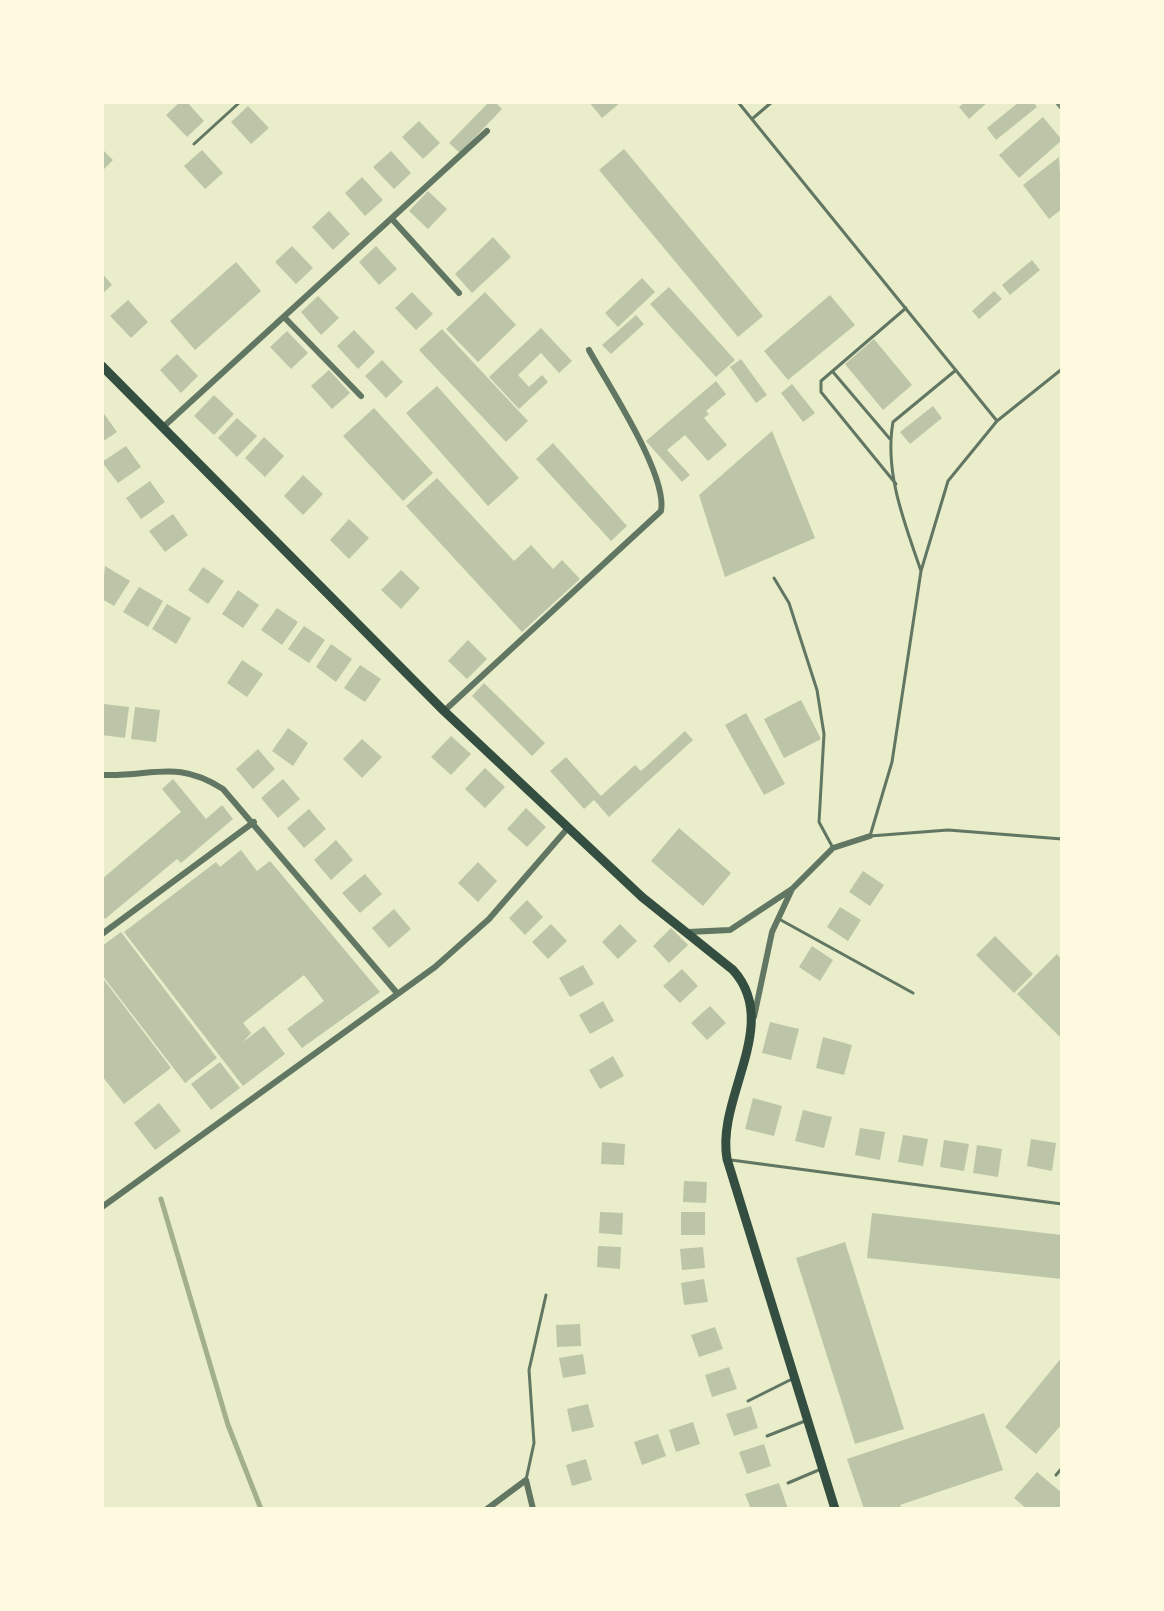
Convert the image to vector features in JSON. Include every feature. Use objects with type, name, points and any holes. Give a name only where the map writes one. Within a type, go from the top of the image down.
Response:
[{"type":"main road","points":[[102,366],[444,711],[567,829],[745,984],[751,1000],[751,1028],[727,1124],[727,1159],[834,1509]]},
{"type":"street","points":[[162,429],[487,131]]},
{"type":"street","points":[[392,219],[459,293]]},
{"type":"street","points":[[285,318],[361,396]]},
{"type":"street","points":[[444,711],[661,511],[664,495],[638,438],[589,350]]},
{"type":"street","points":[[102,775],[182,770],[223,789],[397,993]]},
{"type":"street","points":[[102,934],[254,822]]},
{"type":"street","points":[[102,1207],[397,993],[489,919],[567,829]]},
{"type":"street","points":[[685,932],[730,930],[792,889],[833,848],[870,836]]},
{"type":"street","points":[[751,1028],[766,954],[792,889]]},
{"type":"street","points":[[487,1509],[526,1480],[533,1509]]},
{"type":"lane","points":[[194,144],[240,102]]},
{"type":"lane","points":[[738,102],[997,421]]},
{"type":"lane","points":[[752,119],[772,102]]},
{"type":"lane","points":[[896,484],[821,392],[821,381],[906,308]]},
{"type":"lane","points":[[1062,369],[997,421],[948,481],[921,571],[892,762],[870,836],[948,830],[1062,839]]},
{"type":"lane","points":[[921,571],[898,503],[890,439],[893,422],[956,370]]},
{"type":"lane","points":[[832,371],[890,439]]},
{"type":"lane","points":[[774,578],[789,603],[817,690],[824,734],[819,822],[833,848]]},
{"type":"lane","points":[[779,919],[913,993]]},
{"type":"lane","points":[[727,1159],[1062,1204]]},
{"type":"lane","points":[[526,1480],[534,1443],[529,1370],[546,1295]]},
{"type":"lane","points":[[748,1401],[792,1379]]},
{"type":"lane","points":[[767,1436],[805,1421]]},
{"type":"lane","points":[[1056,1475],[1062,1468]]},
{"type":"lane","points":[[788,1483],[821,1469]]},
{"type":"building","points":[[180,102],[187,102],[204,121],[187,137],[166,115]]},
{"type":"building","points":[[489,102],[495,102],[502,109],[460,153],[449,143]]},
{"type":"building","points":[[589,102],[621,102],[602,118]]},
{"type":"building","points":[[965,102],[988,102],[969,119],[959,107]]},
{"type":"building","points":[[1019,102],[1033,102],[1037,107],[996,140],[987,128]]},
{"type":"building","points":[[248,106],[269,128],[251,144],[231,122]]},
{"type":"building","points":[[1043,117],[1062,140],[1019,178],[999,155]]},
{"type":"building","points":[[419,121],[440,143],[423,159],[402,137]]},
{"type":"building","points":[[102,149],[113,160],[102,171]]},
{"type":"building","points":[[624,149],[763,316],[738,337],[599,170]]},
{"type":"building","points":[[202,150],[223,173],[205,189],[184,166]]},
{"type":"building","points":[[391,151],[411,173],[394,189],[373,167]]},
{"type":"building","points":[[1059,157],[1062,209],[1049,219],[1023,185]]},
{"type":"building","points":[[362,177],[383,200],[365,216],[345,193]]},
{"type":"building","points":[[428,191],[447,209],[428,229],[409,211]]},
{"type":"building","points":[[329,211],[350,234],[333,250],[312,227]]},
{"type":"building","points":[[493,237],[511,257],[472,293],[455,274]]},
{"type":"building","points":[[292,246],[313,268],[296,284],[275,262]]},
{"type":"building","points":[[376,246],[397,269],[379,285],[359,262]]},
{"type":"building","points":[[1032,260],[1040,270],[1010,295],[1002,285]]},
{"type":"building","points":[[236,262],[261,291],[195,350],[170,321]]},
{"type":"building","points":[[102,273],[112,285],[102,294]]},
{"type":"building","points":[[642,278],[655,292],[618,327],[605,313]]},
{"type":"building","points":[[669,287],[735,360],[716,377],[650,304]]},
{"type":"building","points":[[994,291],[1002,299],[979,319],[972,311]]},
{"type":"building","points":[[412,292],[433,314],[416,330],[395,308]]},
{"type":"building","points":[[485,292],[516,325],[478,362],[446,329]]},
{"type":"building","points":[[830,295],[855,325],[788,380],[764,351]]},
{"type":"building","points":[[318,296],[339,318],[321,335],[301,312]]},
{"type":"building","points":[[128,300],[148,322],[131,338],[110,316]]},
{"type":"building","points":[[636,315],[644,324],[611,354],[602,345]]},
{"type":"building","points":[[541,328],[572,361],[559,373],[541,353],[518,375],[529,387],[542,375],[548,382],[519,409],[489,377]]},
{"type":"building","points":[[442,329],[528,421],[506,442],[419,350]]},
{"type":"building","points":[[354,330],[375,352],[358,369],[337,346]]},
{"type":"building","points":[[287,331],[308,353],[291,369],[270,347]]},
{"type":"building","points":[[874,339],[912,385],[883,410],[845,364]]},
{"type":"building","points":[[177,354],[198,376],[181,393],[160,370]]},
{"type":"building","points":[[741,359],[767,395],[756,403],[730,367]]},
{"type":"building","points":[[382,360],[403,382],[386,398],[365,376]]},
{"type":"building","points":[[329,370],[350,393],[332,409],[311,386]]},
{"type":"building","points":[[716,381],[726,394],[706,411],[709,414],[704,418],[727,445],[708,461],[685,435],[667,450],[690,475],[682,482],[646,441]]},
{"type":"building","points":[[792,384],[815,413],[803,422],[781,393]]},
{"type":"building","points":[[437,386],[519,478],[488,506],[406,413]]},
{"type":"building","points":[[214,395],[234,414],[214,435],[194,416]]},
{"type":"building","points":[[933,406],[942,418],[910,444],[900,432]]},
{"type":"building","points":[[374,408],[433,473],[403,501],[343,436]]},
{"type":"building","points":[[102,411],[117,432],[102,442]]},
{"type":"building","points":[[237,418],[257,436],[237,457],[218,438]]},
{"type":"building","points":[[772,431],[815,538],[725,577],[699,495]]},
{"type":"building","points":[[264,437],[284,456],[265,477],[245,458]]},
{"type":"building","points":[[553,443],[627,526],[611,541],[536,459]]},
{"type":"building","points":[[126,446],[141,467],[118,483],[102,462]]},
{"type":"building","points":[[303,475],[323,494],[303,515],[284,496]]},
{"type":"building","points":[[437,478],[514,561],[531,545],[553,569],[562,560],[580,579],[522,632],[406,506]]},
{"type":"building","points":[[150,481],[165,502],[141,519],[126,498]]},
{"type":"building","points":[[173,514],[188,535],[165,552],[149,531]]},
{"type":"building","points":[[349,519],[369,538],[349,559],[330,540]]},
{"type":"building","points":[[105,566],[130,581],[114,606],[102,599]]},
{"type":"building","points":[[203,567],[224,581],[208,604],[188,590]]},
{"type":"building","points":[[401,570],[420,588],[401,609],[381,590]]},
{"type":"building","points":[[139,587],[163,601],[148,627],[123,612]]},
{"type":"building","points":[[238,590],[259,605],[243,628],[222,614]]},
{"type":"building","points":[[167,604],[191,618],[176,644],[152,629]]},
{"type":"building","points":[[277,608],[298,622],[282,645],[261,630]]},
{"type":"building","points":[[304,626],[325,640],[309,663],[288,649]]},
{"type":"building","points":[[468,640],[487,659],[467,679],[448,661]]},
{"type":"building","points":[[331,644],[352,659],[336,682],[316,667]]},
{"type":"building","points":[[242,660],[263,674],[247,697],[227,683]]},
{"type":"building","points":[[360,665],[381,679],[365,702],[344,688]]},
{"type":"building","points":[[484,683],[545,743],[532,756],[472,696]]},
{"type":"building","points":[[801,700],[821,739],[784,758],[764,719]]},
{"type":"building","points":[[104,704],[129,707],[125,738],[102,735]]},
{"type":"building","points":[[135,707],[160,710],[156,742],[131,739]]},
{"type":"building","points":[[746,713],[785,784],[764,795],[725,725]]},
{"type":"building","points":[[288,728],[308,743],[293,766],[272,751]]},
{"type":"building","points":[[685,731],[693,740],[609,817],[594,800],[584,809],[550,771],[566,757],[601,796],[635,765],[641,771]]},
{"type":"building","points":[[451,736],[471,754],[451,775],[431,757]]},
{"type":"building","points":[[362,739],[382,757],[362,778],[343,759]]},
{"type":"building","points":[[258,749],[275,769],[253,789],[236,769]]},
{"type":"building","points":[[485,768],[505,787],[485,808],[465,789]]},
{"type":"building","points":[[173,779],[206,819],[222,805],[233,819],[181,863],[177,859],[105,919],[102,915],[102,879],[181,812],[162,789]]},
{"type":"building","points":[[283,779],[300,799],[278,818],[261,798]]},
{"type":"building","points":[[526,808],[546,827],[527,847],[507,829]]},
{"type":"building","points":[[309,809],[326,829],[304,848],[287,828]]},
{"type":"building","points":[[679,828],[731,873],[703,906],[651,861]]},
{"type":"building","points":[[336,840],[353,860],[331,880],[314,860]]},
{"type":"building","points":[[241,850],[257,871],[270,861],[380,992],[302,1048],[287,1029],[324,1001],[304,975],[243,1023],[251,1033],[243,1042],[264,1026],[285,1054],[243,1086],[124,932],[216,862],[220,867]]},
{"type":"building","points":[[478,862],[497,881],[478,902],[458,883]]},
{"type":"building","points":[[863,871],[884,885],[870,906],[849,892]]},
{"type":"building","points":[[365,874],[382,894],[360,913],[342,893]]},
{"type":"building","points":[[527,900],[543,917],[525,935],[509,918]]},
{"type":"building","points":[[840,907],[861,920],[848,941],[827,927]]},
{"type":"building","points":[[394,909],[411,929],[389,948],[372,928]]},
{"type":"building","points":[[551,924],[567,941],[548,959],[532,942]]},
{"type":"building","points":[[620,924],[637,941],[618,959],[602,942]]},
{"type":"building","points":[[671,928],[688,945],[669,963],[653,946]]},
{"type":"building","points":[[121,932],[217,1058],[185,1083],[102,975],[102,946]]},
{"type":"building","points":[[995,936],[1033,974],[1014,993],[976,955]]},
{"type":"building","points":[[812,946],[833,960],[820,981],[799,967]]},
{"type":"building","points":[[1057,954],[1062,960],[1062,1039],[1017,994]]},
{"type":"building","points":[[583,965],[594,984],[570,997],[559,978]]},
{"type":"building","points":[[682,969],[698,986],[680,1003],[663,986]]},
{"type":"building","points":[[102,977],[171,1068],[124,1104],[102,1076]]},
{"type":"building","points":[[603,1001],[614,1021],[590,1034],[579,1015]]},
{"type":"building","points":[[710,1006],[726,1023],[707,1040],[691,1023]]},
{"type":"building","points":[[770,1022],[799,1029],[791,1060],[762,1053]]},
{"type":"building","points":[[823,1037],[852,1045],[844,1075],[816,1068]]},
{"type":"building","points":[[613,1056],[624,1076],[600,1089],[589,1070]]},
{"type":"building","points":[[220,1062],[240,1088],[211,1110],[191,1084]]},
{"type":"building","points":[[753,1098],[782,1106],[774,1136],[745,1129]]},
{"type":"building","points":[[159,1103],[181,1131],[155,1150],[134,1123]]},
{"type":"building","points":[[803,1110],[832,1117],[824,1148],[795,1141]]},
{"type":"building","points":[[860,1128],[885,1132],[880,1160],[855,1155]]},
{"type":"building","points":[[903,1135],[928,1139],[923,1166],[898,1162]]},
{"type":"building","points":[[1031,1139],[1056,1143],[1052,1171],[1027,1166]]},
{"type":"building","points":[[944,1140],[969,1144],[964,1171],[940,1167]]},
{"type":"building","points":[[602,1142],[625,1144],[624,1165],[601,1164]]},
{"type":"building","points":[[977,1145],[1002,1149],[998,1177],[973,1173]]},
{"type":"building","points":[[684,1181],[707,1182],[706,1203],[683,1202]]},
{"type":"building","points":[[600,1212],[623,1213],[622,1235],[599,1233]]},
{"type":"building","points":[[681,1212],[705,1212],[705,1235],[681,1235]]},
{"type":"building","points":[[872,1213],[1062,1235],[1062,1279],[867,1258]]},
{"type":"building","points":[[845,1242],[904,1429],[855,1444],[796,1258]]},
{"type":"building","points":[[598,1246],[621,1247],[620,1269],[597,1267]]},
{"type":"building","points":[[703,1247],[705,1268],[682,1270],[680,1249]]},
{"type":"building","points":[[704,1279],[708,1302],[684,1305],[681,1283]]},
{"type":"building","points":[[580,1324],[581,1346],[557,1347],[556,1325]]},
{"type":"building","points":[[715,1327],[723,1349],[699,1357],[691,1335]]},
{"type":"building","points":[[583,1354],[586,1374],[563,1378],[559,1358]]},
{"type":"building","points":[[1062,1357],[1062,1424],[1036,1454],[1005,1427]]},
{"type":"building","points":[[729,1367],[737,1389],[712,1397],[705,1375]]},
{"type":"building","points":[[588,1404],[594,1427],[572,1432],[567,1409]]},
{"type":"building","points":[[751,1406],[758,1428],[734,1436],[726,1414]]},
{"type":"building","points":[[984,1413],[1003,1470],[900,1505],[902,1509],[864,1509],[847,1459]]},
{"type":"building","points":[[693,1422],[700,1444],[676,1452],[669,1430]]},
{"type":"building","points":[[658,1434],[666,1456],[642,1465],[634,1442]]},
{"type":"building","points":[[764,1444],[771,1466],[747,1474],[739,1452]]},
{"type":"building","points":[[586,1459],[592,1480],[572,1486],[566,1465]]},
{"type":"building","points":[[1037,1472],[1062,1493],[1062,1509],[1027,1509],[1014,1498]]},
{"type":"building","points":[[779,1483],[788,1509],[751,1509],[745,1494]]},
{"type":"waterway","points":[[161,1199],[228,1425],[261,1509]]},
{"type":"railway","points":[[1057,102],[1062,108]]}]
